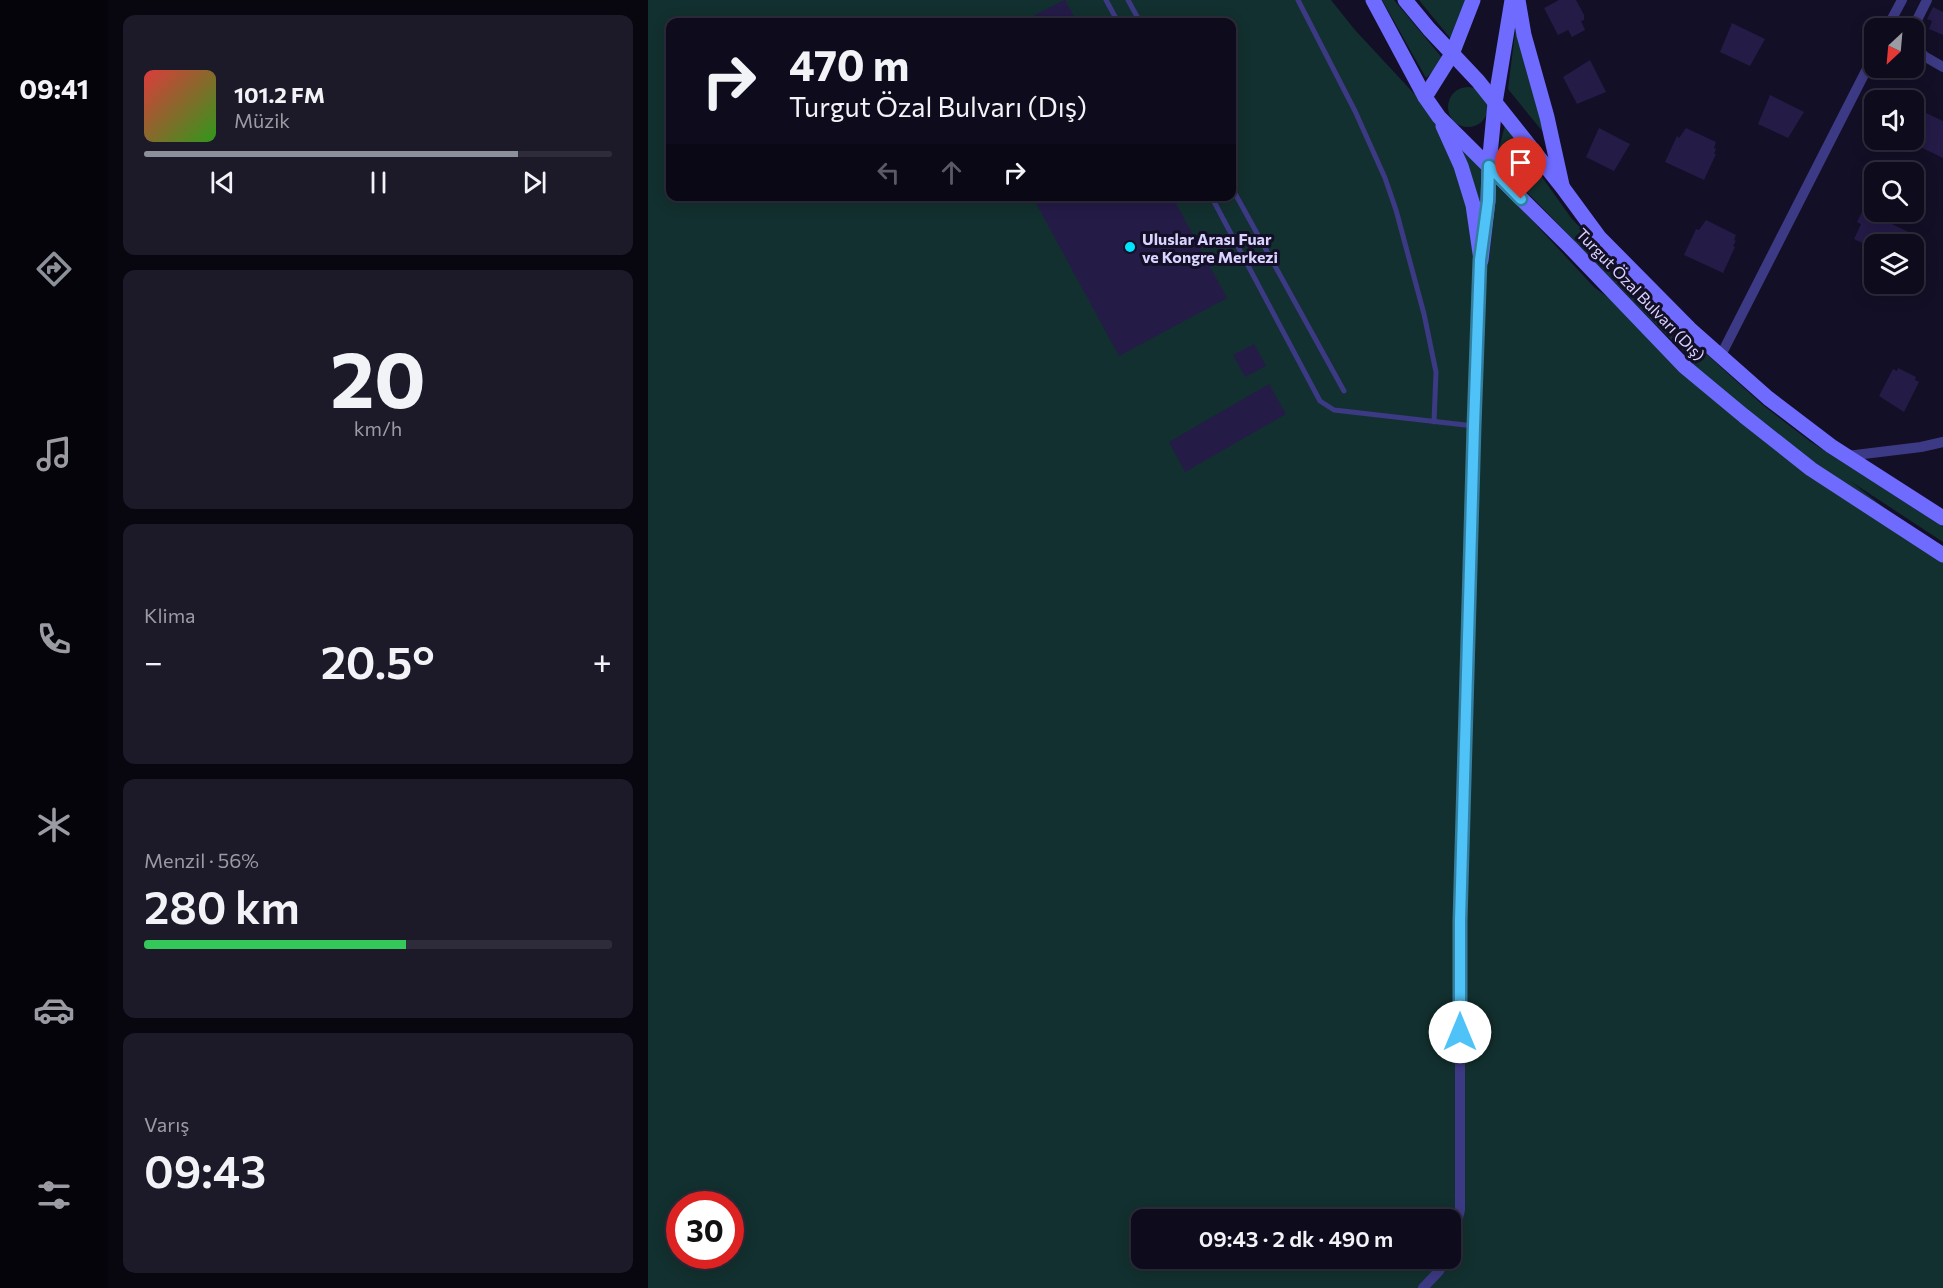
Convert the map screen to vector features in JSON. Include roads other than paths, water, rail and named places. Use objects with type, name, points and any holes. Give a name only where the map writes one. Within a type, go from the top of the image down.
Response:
[{"type":"main road","name":"Turgut Özal Bulvarı (Dış)","points":[[1373,0],[1425,97],[1439,117],[1685,367],[1811,469],[1943,555]]},
{"type":"main road","name":"Turgut Özal Bulvarı (Dış)","points":[[1405,0],[1495,103],[1599,237],[1720,357],[1768,398],[1847,456],[1943,518]]},
{"type":"main road","points":[[1425,97],[1452,54],[1473,0]]},
{"type":"main road","points":[[1480,260],[1488,201],[1495,103],[1512,0]]},
{"type":"main road","points":[[1518,0],[1524,35],[1547,117],[1563,188]]},
{"type":"main road","points":[[1439,117],[1461,166],[1473,205],[1480,260]]},
{"type":"street","points":[[1892,18],[1902,0]]},
{"type":"street","points":[[1918,18],[1927,0]]},
{"type":"street","points":[[1924,56],[1943,67]]},
{"type":"street","points":[[1720,357],[1864,74]]},
{"type":"street","points":[[1460,1209],[1460,921],[1480,260]]},
{"type":"street","points":[[1847,456],[1943,442]]},
{"type":"street","points":[[1425,1287],[1440,1269]]},
{"type":"lane","points":[[1106,0],[1116,18]]},
{"type":"lane","points":[[1128,0],[1138,18]]},
{"type":"lane","points":[[1298,0],[1355,111],[1385,178],[1396,210],[1424,314],[1436,372],[1434,422]]},
{"type":"lane","points":[[1236,195],[1344,391]]},
{"type":"lane","points":[[1214,201],[1320,401],[1334,410],[1474,426]]},
{"type":"place","name":"Uluslar Arası Fuar ve Kongre Merkezi","points":[[1130,247]]}]
